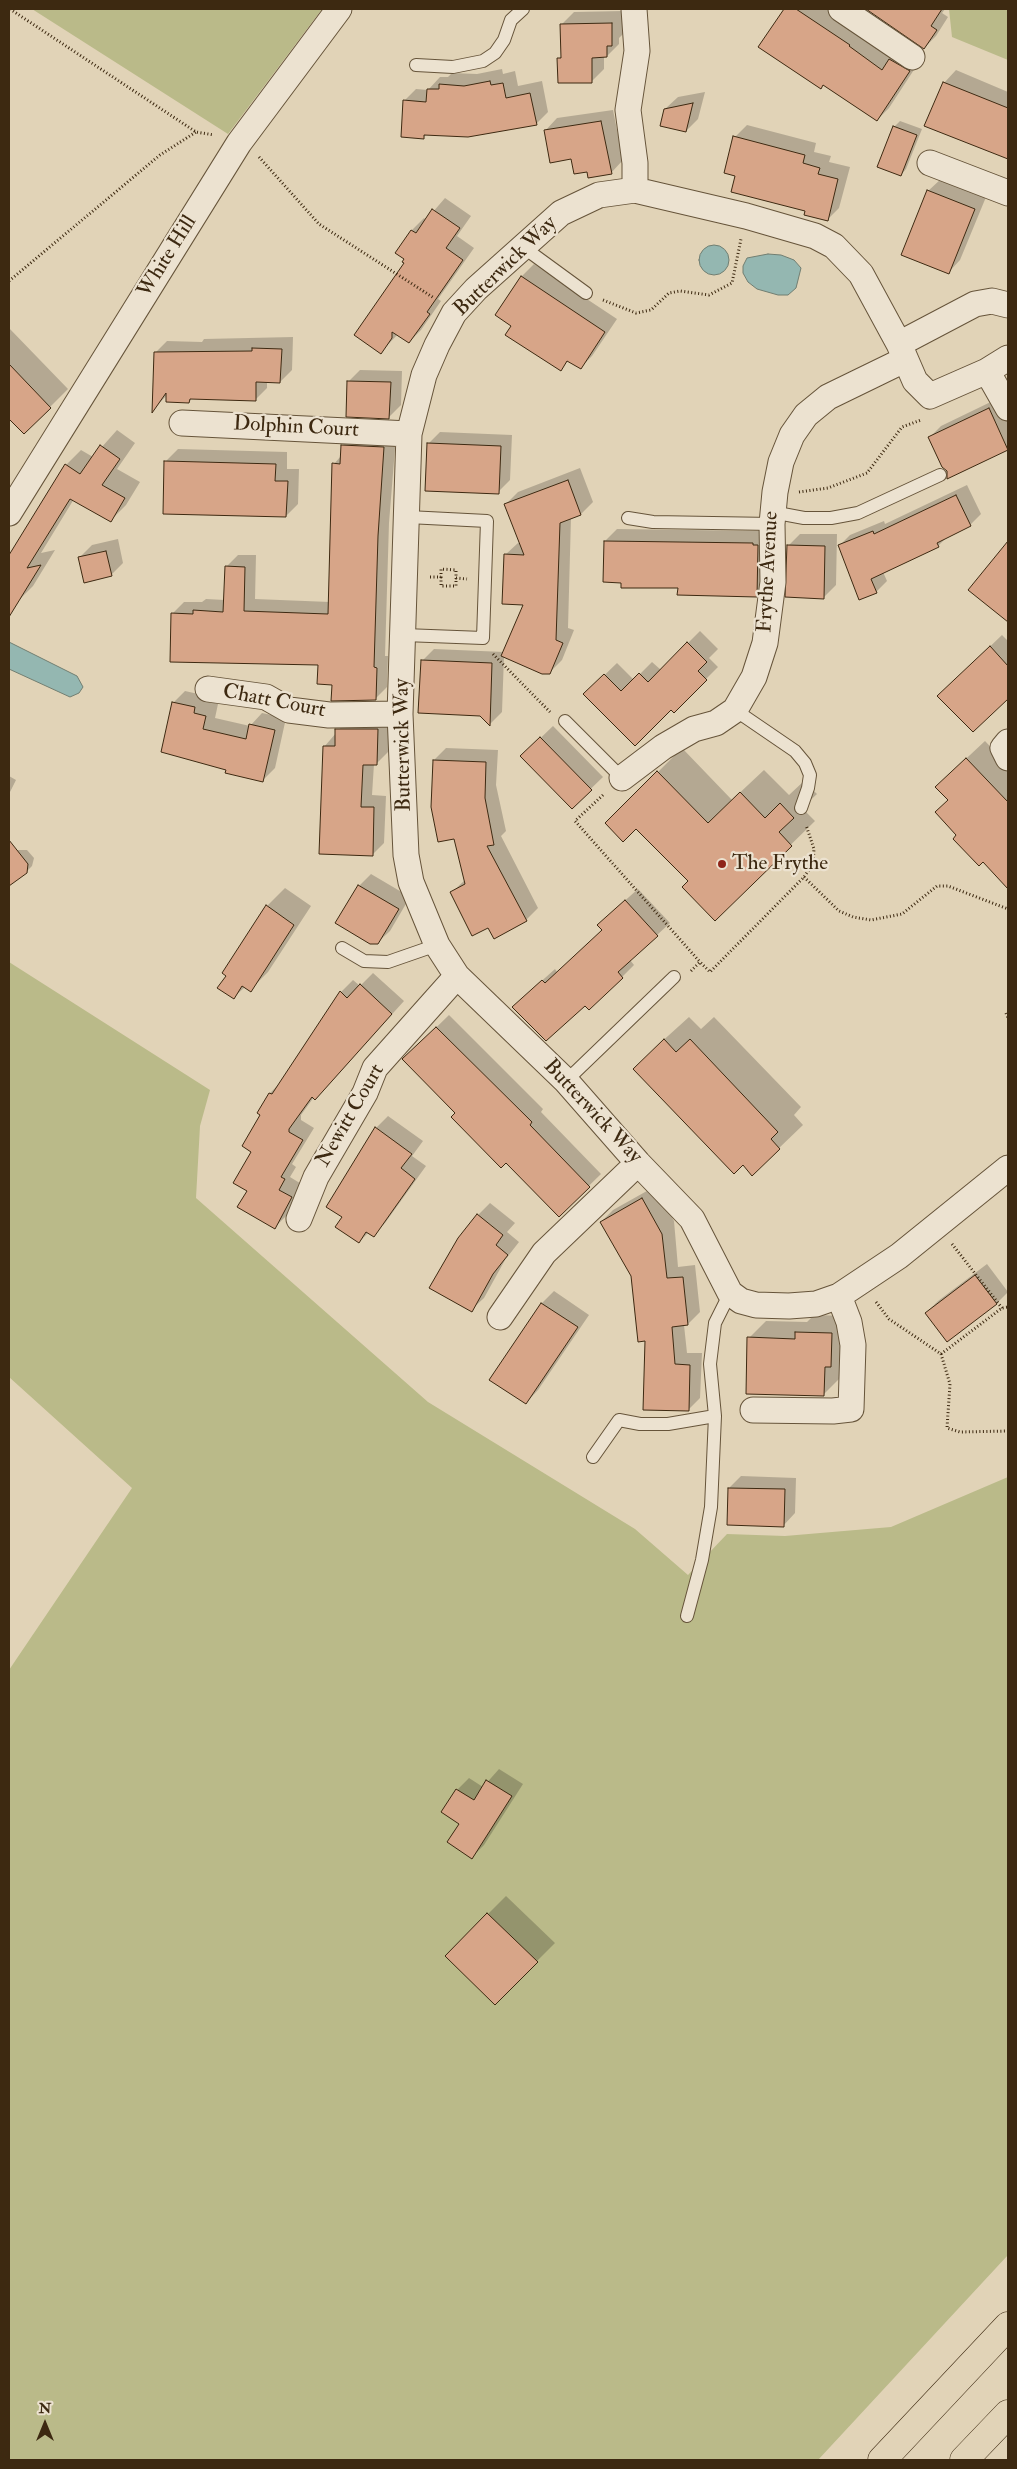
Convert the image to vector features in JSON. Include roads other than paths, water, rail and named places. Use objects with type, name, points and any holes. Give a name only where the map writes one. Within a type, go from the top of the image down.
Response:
[{"type":"highway","points":[[882,2460],[1008,2326]]},
{"type":"highway","points":[[964,2460],[1008,2414]]},
{"type":"street","name":"White Hill","points":[[9,513],[239,143],[339,9]]},
{"type":"street","points":[[634,9],[637,51],[628,110],[635,163],[635,190]]},
{"type":"street","points":[[841,9],[912,57]]},
{"type":"street","points":[[930,163],[1008,194]]},
{"type":"street","name":"Butterwick Way","points":[[730,1293],[692,1219],[638,1163],[566,1081],[457,976],[437,945],[411,882],[406,855],[400,714],[408,517],[409,434],[424,375],[436,345],[454,313],[476,289],[523,247],[561,214],[582,202],[599,195],[635,190],[746,216],[815,236],[834,246],[861,274],[915,381],[930,396],[987,370]]},
{"type":"street","name":"Frythe Avenue","points":[[622,778],[663,747],[694,729],[716,723],[735,710],[754,676],[765,643],[773,582],[773,509],[781,462],[792,435],[806,415],[828,397],[902,352],[975,304],[992,301],[1008,305]]},
{"type":"street","points":[[1008,358],[987,370],[1008,408]]},
{"type":"street","name":"Dolphin Court","points":[[182,423],[409,434]]},
{"type":"street","name":"Chatt Court","points":[[208,689],[266,697],[289,710],[329,715],[400,714]]},
{"type":"street","points":[[1008,742],[1003,748],[1008,758]]},
{"type":"street","name":"Newitt Court","points":[[299,1219],[316,1177],[365,1093],[375,1068],[457,976]]},
{"type":"street","points":[[500,1316],[544,1254],[638,1163]]},
{"type":"street","points":[[730,1293],[740,1301],[756,1305],[789,1306],[816,1304],[839,1296],[862,1282],[938,1226],[1008,1168]]},
{"type":"street","points":[[753,1410],[833,1411],[851,1409],[853,1345],[849,1322],[839,1296]]},
{"type":"lane","points":[[416,65],[453,68],[483,61],[495,53],[504,40],[511,20],[523,9]]},
{"type":"lane","points":[[523,247],[586,294]]},
{"type":"lane","points":[[628,518],[653,522],[773,509],[804,518],[830,518],[858,513],[940,475]]},
{"type":"lane","points":[[404,635],[483,638],[487,521],[408,517]]},
{"type":"lane","points":[[735,710],[795,751],[805,763],[810,775],[801,808]]},
{"type":"lane","points":[[564,720],[622,778]]},
{"type":"lane","points":[[342,948],[364,960],[388,962],[437,945]]},
{"type":"lane","points":[[566,1081],[674,978]]},
{"type":"lane","points":[[687,1616],[702,1560],[711,1507],[715,1416],[710,1364],[715,1323],[730,1293]]},
{"type":"lane","points":[[593,1458],[619,1420],[640,1424],[668,1424],[715,1416]]},
{"type":"water","points":[[714,245],[724,250],[729,260],[724,270],[714,275],[704,270],[699,260],[704,250]]},
{"type":"water","points":[[768,254],[781,255],[794,260],[801,268],[796,288],[788,295],[778,295],[757,289],[748,282],[743,273],[743,266],[747,258]]},
{"type":"water","points":[[9,642],[77,676],[83,687],[79,693],[70,697],[9,669]]},
{"type":"place","name":"The Frythe","points":[[722,864]]}]
